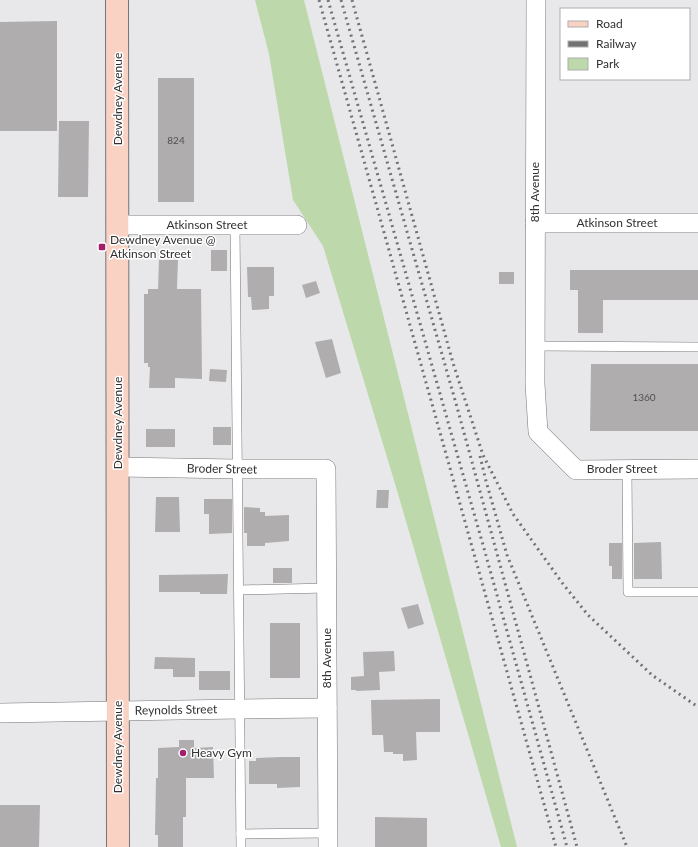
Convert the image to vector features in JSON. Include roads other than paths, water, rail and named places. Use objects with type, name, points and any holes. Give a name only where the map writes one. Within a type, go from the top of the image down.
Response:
[{"type":"street","name":"Dewdney Avenue","points":[[117,0],[118,847]]},
{"type":"street","name":"8th Avenue","points":[[535,384],[536,0]]},
{"type":"street","name":"Atkinson Street","points":[[535,223],[698,223]]},
{"type":"street","name":"Atkinson Street","points":[[118,225],[297,225]]},
{"type":"street","name":"Broder Street","points":[[535,384],[538,432],[576,470],[698,469]]},
{"type":"street","name":"Broder Street","points":[[118,467],[326,469]]},
{"type":"street","name":"8th Avenue","points":[[326,469],[328,840]]},
{"type":"street","name":"Reynolds Street","points":[[0,713],[240,708],[327,708]]},
{"type":"lane","points":[[235,225],[241,847]]},
{"type":"lane","points":[[535,346],[698,347]]},
{"type":"lane","points":[[627,469],[628,592],[698,592]]},
{"type":"lane","points":[[239,590],[327,588]]},
{"type":"lane","points":[[241,834],[328,840]]},
{"type":"railway","points":[[319,0],[556,847]]},
{"type":"railway","points":[[328,0],[567,847]]},
{"type":"railway","points":[[341,0],[457,407],[577,847]]},
{"type":"railway","points":[[352,0],[453,363],[483,455],[513,514],[563,584],[588,615],[652,675],[698,707]]},
{"type":"railway","points":[[480,456],[507,555],[627,847]]},
{"type":"place","name":"Dewdney Avenue @ Atkinson Street","points":[[102,247]]},
{"type":"place","name":"Heavy Gym","points":[[183,753]]}]
